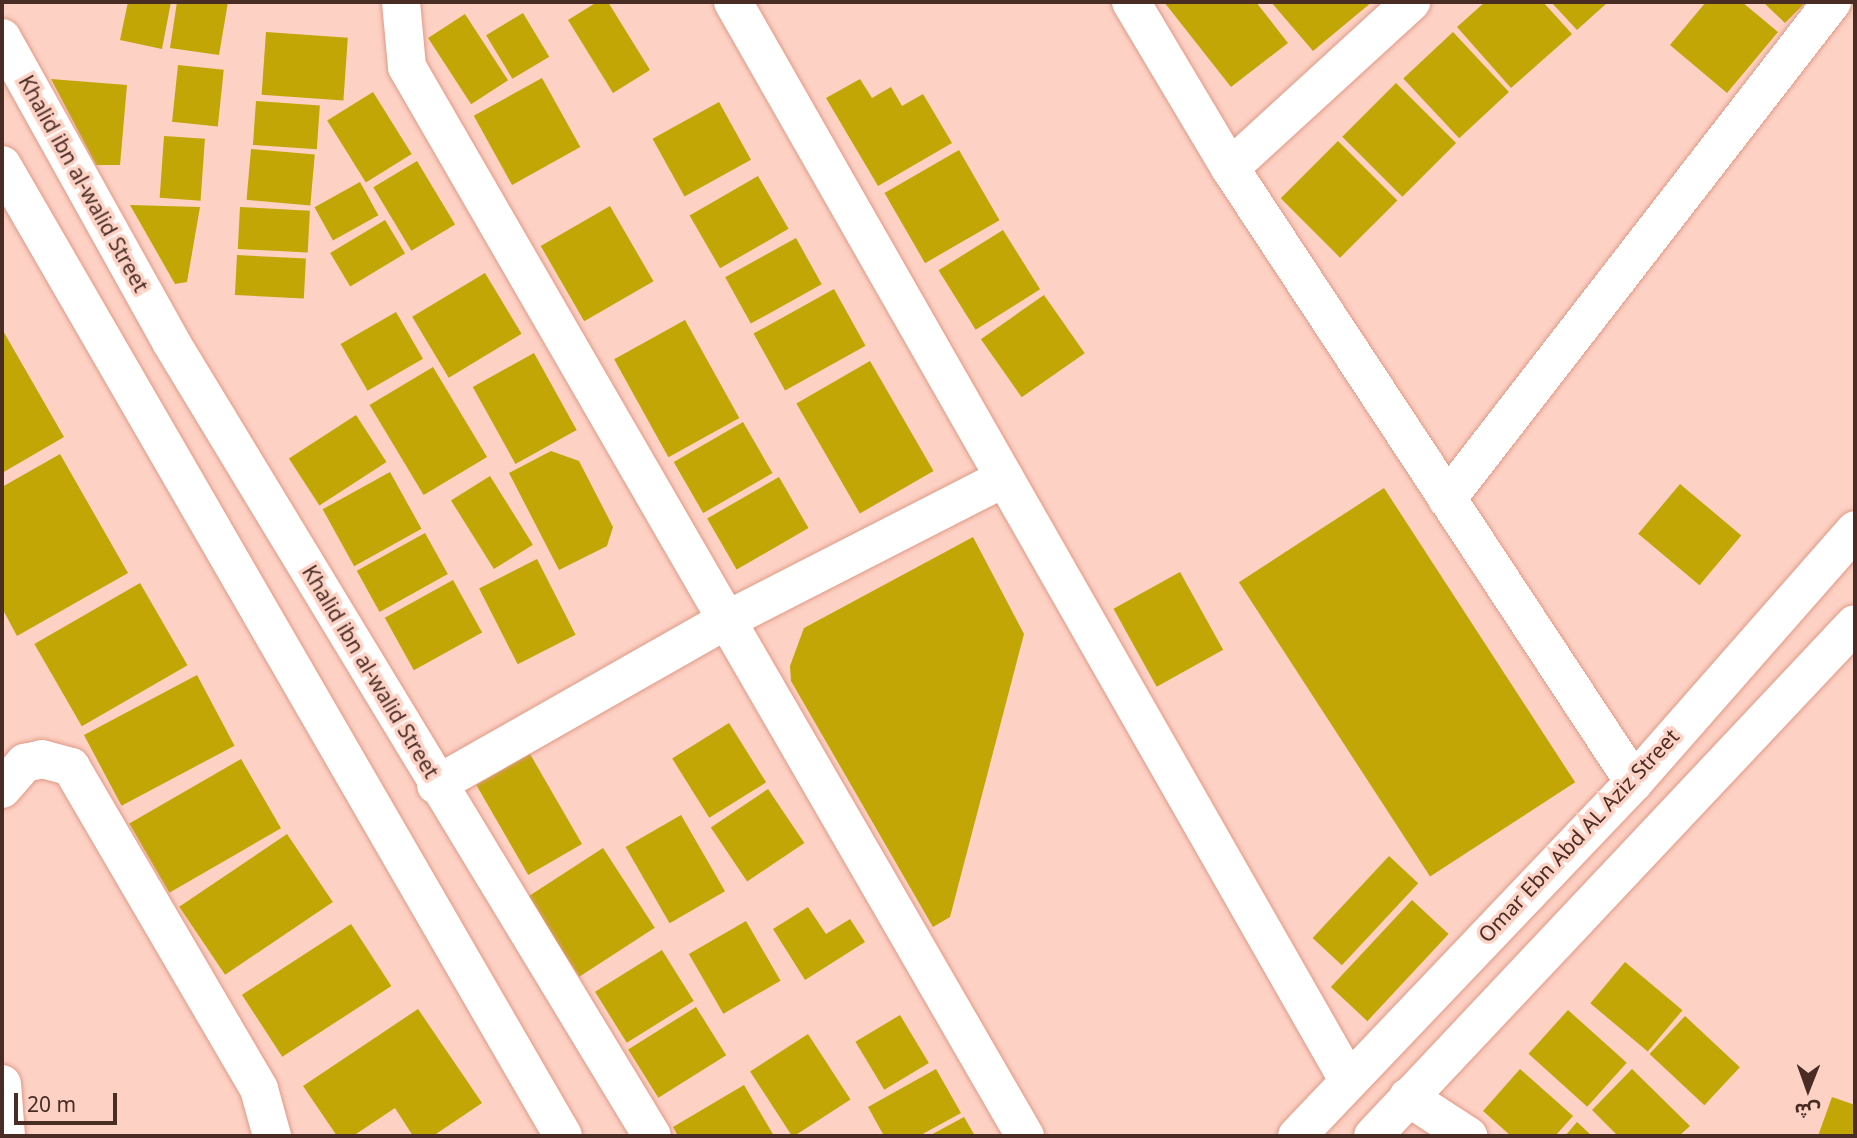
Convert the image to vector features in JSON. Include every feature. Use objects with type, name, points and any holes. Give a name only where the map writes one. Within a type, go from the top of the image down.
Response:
[{"type":"street","points":[[401,2],[407,67],[723,622],[1025,1136]]},
{"type":"street","points":[[733,2],[1347,1078]]},
{"type":"street","points":[[1131,2],[1230,168],[1634,782]]},
{"type":"street","points":[[1230,168],[1411,2]]},
{"type":"street","points":[[1447,499],[1832,2]]},
{"type":"street","name":"Khalid ibn al-walid Street","points":[[2,38],[171,342],[436,785],[723,622],[1004,478]]},
{"type":"street","points":[[2,165],[563,1136]]},
{"type":"street","name":"Omar Ebn Abd AL Aziz Street","points":[[1297,1136],[1347,1078],[1634,782],[1855,530]]},
{"type":"street","points":[[1373,1136],[1855,624]]},
{"type":"street","points":[[2,789],[25,763],[42,759],[71,767],[259,1088],[272,1136]]},
{"type":"street","points":[[436,785],[652,1136]]},
{"type":"street","points":[[2,1084],[6,1136]]},
{"type":"street","points":[[1408,1097],[1468,1136]]},
{"type":"building","points":[[128,2],[171,2],[162,49],[120,40]]},
{"type":"building","points":[[177,2],[228,2],[219,55],[170,48]]},
{"type":"building","points":[[597,2],[608,2],[650,70],[613,93],[568,20]]},
{"type":"building","points":[[1164,2],[1256,2],[1288,43],[1231,87]]},
{"type":"building","points":[[1271,2],[1372,2],[1313,51]]},
{"type":"building","points":[[1485,2],[1543,2],[1572,34],[1511,88],[1457,27]]},
{"type":"building","points":[[1551,2],[1608,2],[1577,30]]},
{"type":"building","points":[[1706,2],[1742,2],[1778,32],[1727,93],[1670,45]]},
{"type":"building","points":[[1763,2],[1806,2],[1785,23]]},
{"type":"building","points":[[523,13],[549,57],[512,79],[486,35]]},
{"type":"building","points":[[465,14],[508,80],[471,104],[428,38]]},
{"type":"building","points":[[266,32],[348,38],[343,101],[262,95]]},
{"type":"building","points":[[1453,32],[1509,92],[1459,138],[1403,78]]},
{"type":"building","points":[[178,65],[224,70],[218,126],[172,122]]},
{"type":"building","points":[[542,78],[580,147],[512,185],[474,116]]},
{"type":"building","points":[[51,79],[127,85],[120,165],[96,165]]},
{"type":"building","points":[[860,79],[872,98],[891,87],[902,106],[923,94],[952,143],[878,186],[826,98]]},
{"type":"building","points":[[1396,83],[1456,143],[1402,197],[1342,137]]},
{"type":"building","points":[[373,92],[412,154],[366,183],[327,121]]},
{"type":"building","points":[[256,101],[320,105],[317,149],[253,145]]},
{"type":"building","points":[[719,102],[751,160],[685,197],[653,139]]},
{"type":"building","points":[[164,136],[205,139],[201,201],[160,198]]},
{"type":"building","points":[[1338,141],[1397,200],[1340,258],[1281,198]]},
{"type":"building","points":[[251,149],[315,155],[310,205],[247,200]]},
{"type":"building","points":[[959,150],[1000,220],[925,263],[885,193]]},
{"type":"building","points":[[417,161],[455,224],[411,251],[373,187]]},
{"type":"building","points":[[758,176],[789,229],[720,268],[690,216]]},
{"type":"building","points":[[360,182],[378,215],[333,240],[315,207]]},
{"type":"building","points":[[130,205],[200,207],[187,282],[175,284]]},
{"type":"building","points":[[610,206],[654,281],[584,321],[541,246]]},
{"type":"building","points":[[240,207],[310,211],[308,253],[238,249]]},
{"type":"building","points":[[385,220],[405,253],[350,286],[330,253]]},
{"type":"building","points":[[1003,230],[1040,289],[976,330],[939,270]]},
{"type":"building","points":[[796,238],[822,284],[751,324],[725,277]]},
{"type":"building","points":[[237,255],[306,259],[304,299],[235,295]]},
{"type":"building","points":[[485,273],[522,334],[449,378],[412,317]]},
{"type":"building","points":[[834,289],[866,346],[785,390],[754,334]]},
{"type":"building","points":[[1044,295],[1085,353],[1022,397],[981,339]]},
{"type":"building","points":[[396,312],[423,359],[368,391],[341,344]]},
{"type":"building","points":[[685,320],[739,418],[668,457],[614,359]]},
{"type":"building","points":[[2,329],[64,437],[2,473]]},
{"type":"building","points":[[534,353],[577,430],[515,464],[473,387]]},
{"type":"building","points":[[870,361],[934,471],[860,513],[796,404]]},
{"type":"building","points":[[433,367],[487,457],[424,495],[370,405]]},
{"type":"building","points":[[356,415],[386,462],[319,506],[289,459]]},
{"type":"building","points":[[743,422],[773,473],[703,513],[674,462]]},
{"type":"building","points":[[551,451],[579,461],[613,527],[607,546],[559,570],[509,473]]},
{"type":"building","points":[[60,454],[128,573],[17,636],[2,608],[2,487]]},
{"type":"building","points":[[390,472],[422,529],[354,566],[323,509]]},
{"type":"building","points":[[490,476],[533,545],[494,569],[451,500]]},
{"type":"building","points":[[779,477],[808,528],[737,570],[707,518]]},
{"type":"building","points":[[1680,484],[1741,535],[1700,585],[1638,534]]},
{"type":"building","points":[[1384,488],[1575,782],[1430,877],[1239,582]]},
{"type":"building","points":[[425,533],[448,574],[380,612],[357,571]]},
{"type":"building","points":[[973,537],[1024,634],[950,917],[933,927],[791,681],[790,666],[804,628]]},
{"type":"building","points":[[537,559],[576,635],[518,664],[479,589]]},
{"type":"building","points":[[1180,572],[1223,650],[1157,687],[1114,609]]},
{"type":"building","points":[[453,580],[482,632],[414,670],[385,618]]},
{"type":"building","points":[[140,583],[188,665],[82,726],[34,644]]},
{"type":"building","points":[[197,675],[235,746],[122,806],[84,735]]},
{"type":"building","points":[[729,723],[766,782],[709,818],[672,759]]},
{"type":"building","points":[[530,754],[582,844],[528,875],[476,785]]},
{"type":"building","points":[[241,759],[281,828],[169,893],[129,824]]},
{"type":"building","points":[[768,789],[804,843],[747,881],[711,828]]},
{"type":"building","points":[[681,815],[725,891],[670,923],[626,847]]},
{"type":"building","points":[[287,834],[333,902],[225,975],[179,907]]},
{"type":"building","points":[[603,848],[655,928],[579,977],[528,897]]},
{"type":"building","points":[[1389,856],[1418,883],[1342,965],[1313,938]]},
{"type":"building","points":[[1412,900],[1449,934],[1367,1021],[1331,987]]},
{"type":"building","points":[[808,907],[826,934],[850,919],[865,942],[805,980],[773,929]]},
{"type":"building","points":[[746,921],[781,981],[723,1014],[689,954]]},
{"type":"building","points":[[351,924],[391,986],[282,1057],[242,995]]},
{"type":"building","points":[[662,950],[694,1001],[627,1043],[595,992]]},
{"type":"building","points":[[1625,962],[1682,1010],[1648,1052],[1590,1003]]},
{"type":"building","points":[[696,1007],[726,1055],[658,1098],[628,1049]]},
{"type":"building","points":[[418,1009],[482,1103],[433,1136],[413,1136],[395,1108],[353,1136],[337,1136],[303,1086]]},
{"type":"building","points":[[1568,1010],[1627,1063],[1587,1107],[1529,1054]]},
{"type":"building","points":[[900,1015],[929,1063],[884,1090],[855,1042]]},
{"type":"building","points":[[1685,1016],[1740,1067],[1704,1105],[1650,1054]]},
{"type":"building","points":[[808,1034],[850,1099],[792,1136],[750,1072]]},
{"type":"building","points":[[936,1069],[961,1113],[919,1136],[884,1136],[868,1107]]},
{"type":"building","points":[[1520,1069],[1573,1116],[1555,1136],[1511,1136],[1483,1111]]},
{"type":"building","points":[[1632,1069],[1690,1126],[1679,1136],[1618,1136],[1592,1110]]},
{"type":"building","points":[[744,1085],[774,1136],[678,1136],[673,1127]]},
{"type":"building","points":[[1832,1097],[1855,1105],[1855,1136],[1818,1136]]},
{"type":"building","points":[[964,1117],[975,1136],[929,1136]]},
{"type":"building","points":[[1577,1122],[1592,1136],[1565,1136]]}]
